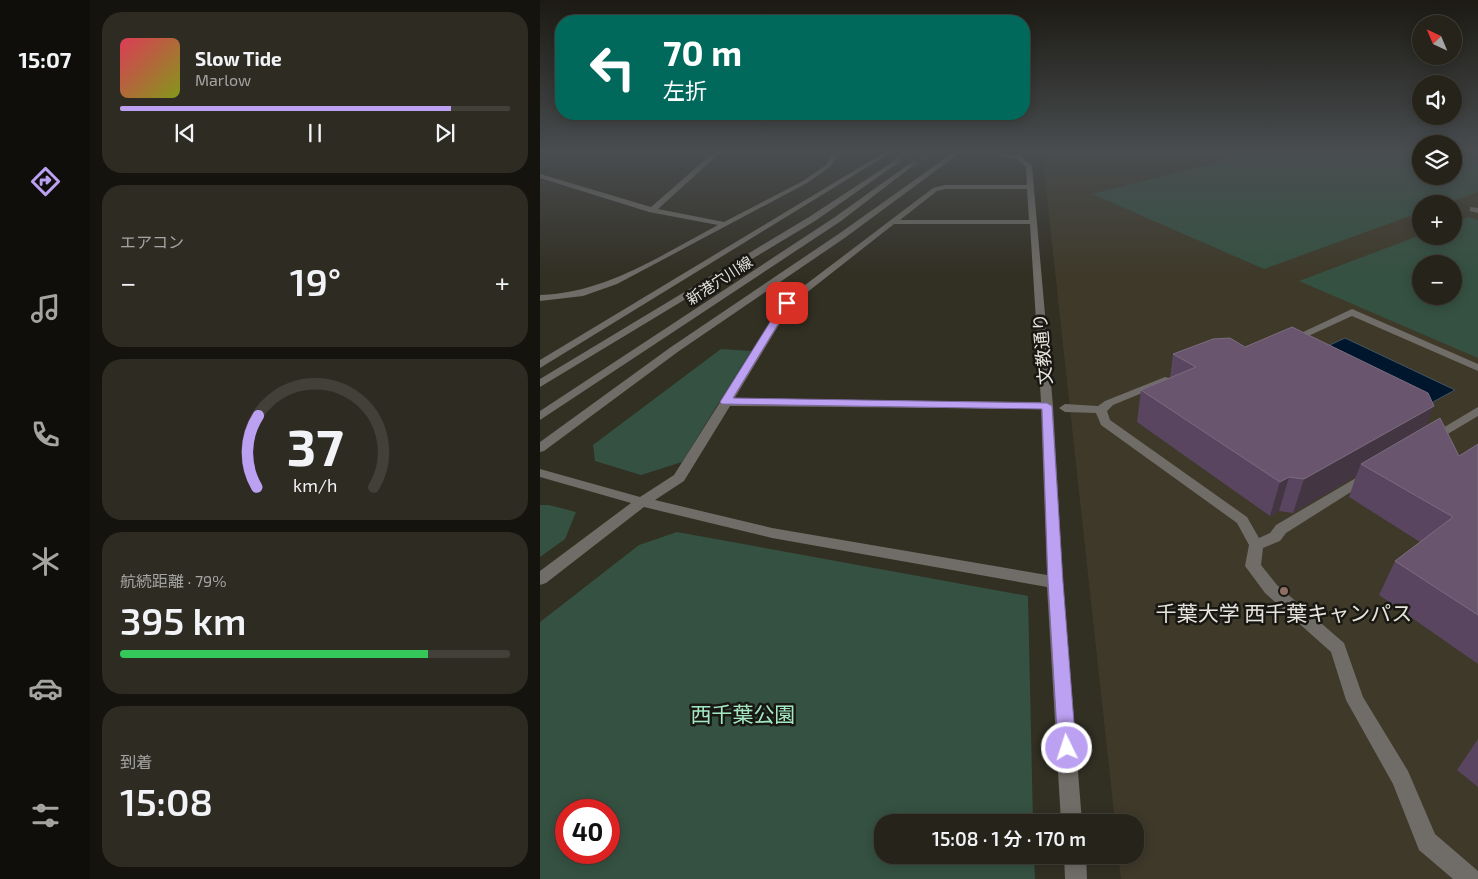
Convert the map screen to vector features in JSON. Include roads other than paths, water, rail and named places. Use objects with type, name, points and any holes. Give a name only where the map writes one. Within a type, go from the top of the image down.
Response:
[{"type":"street","points":[[596,193],[652,210],[724,224]]},
{"type":"street","points":[[652,210],[671,193]]},
{"type":"street","points":[[540,298],[575,295],[603,288],[784,193]]},
{"type":"street","points":[[540,365],[822,193]]},
{"type":"street","name":"新港穴川線","points":[[540,384],[812,219],[851,193]]},
{"type":"street","name":"新港穴川線","points":[[540,416],[838,219],[873,193]]},
{"type":"street","points":[[540,448],[675,349],[843,235],[901,193]]},
{"type":"street","points":[[540,578],[642,502],[679,478],[787,303],[930,193]]},
{"type":"street","name":"文教通り","points":[[1030,193],[1047,406],[1055,582],[1071,814]]},
{"type":"street","points":[[892,222],[1032,222]]},
{"type":"street","points":[[1280,345],[1352,312],[1478,368]]},
{"type":"street","points":[[1065,408],[1101,410],[1109,403],[1178,375]]},
{"type":"street","points":[[726,402],[1047,406]]},
{"type":"street","points":[[1101,410],[1105,422],[1242,520],[1256,545],[1253,566],[1271,589],[1338,648],[1356,700],[1401,778],[1427,842],[1470,879]]},
{"type":"street","points":[[1418,447],[1478,411]]},
{"type":"street","points":[[1256,545],[1275,537],[1281,529],[1375,472]]},
{"type":"street","points":[[540,473],[642,502],[772,533],[1055,582]]},
{"type":"street","points":[[1075,864],[1076,879]]},
{"type":"water","points":[[1345,338],[1455,390],[1409,415],[1300,359]]},
{"type":"place","name":"千葉大学 西千葉キャンパス","points":[[1284,591]]},
{"type":"park label","name":"西千葉公園","points":[[743,713]]}]
